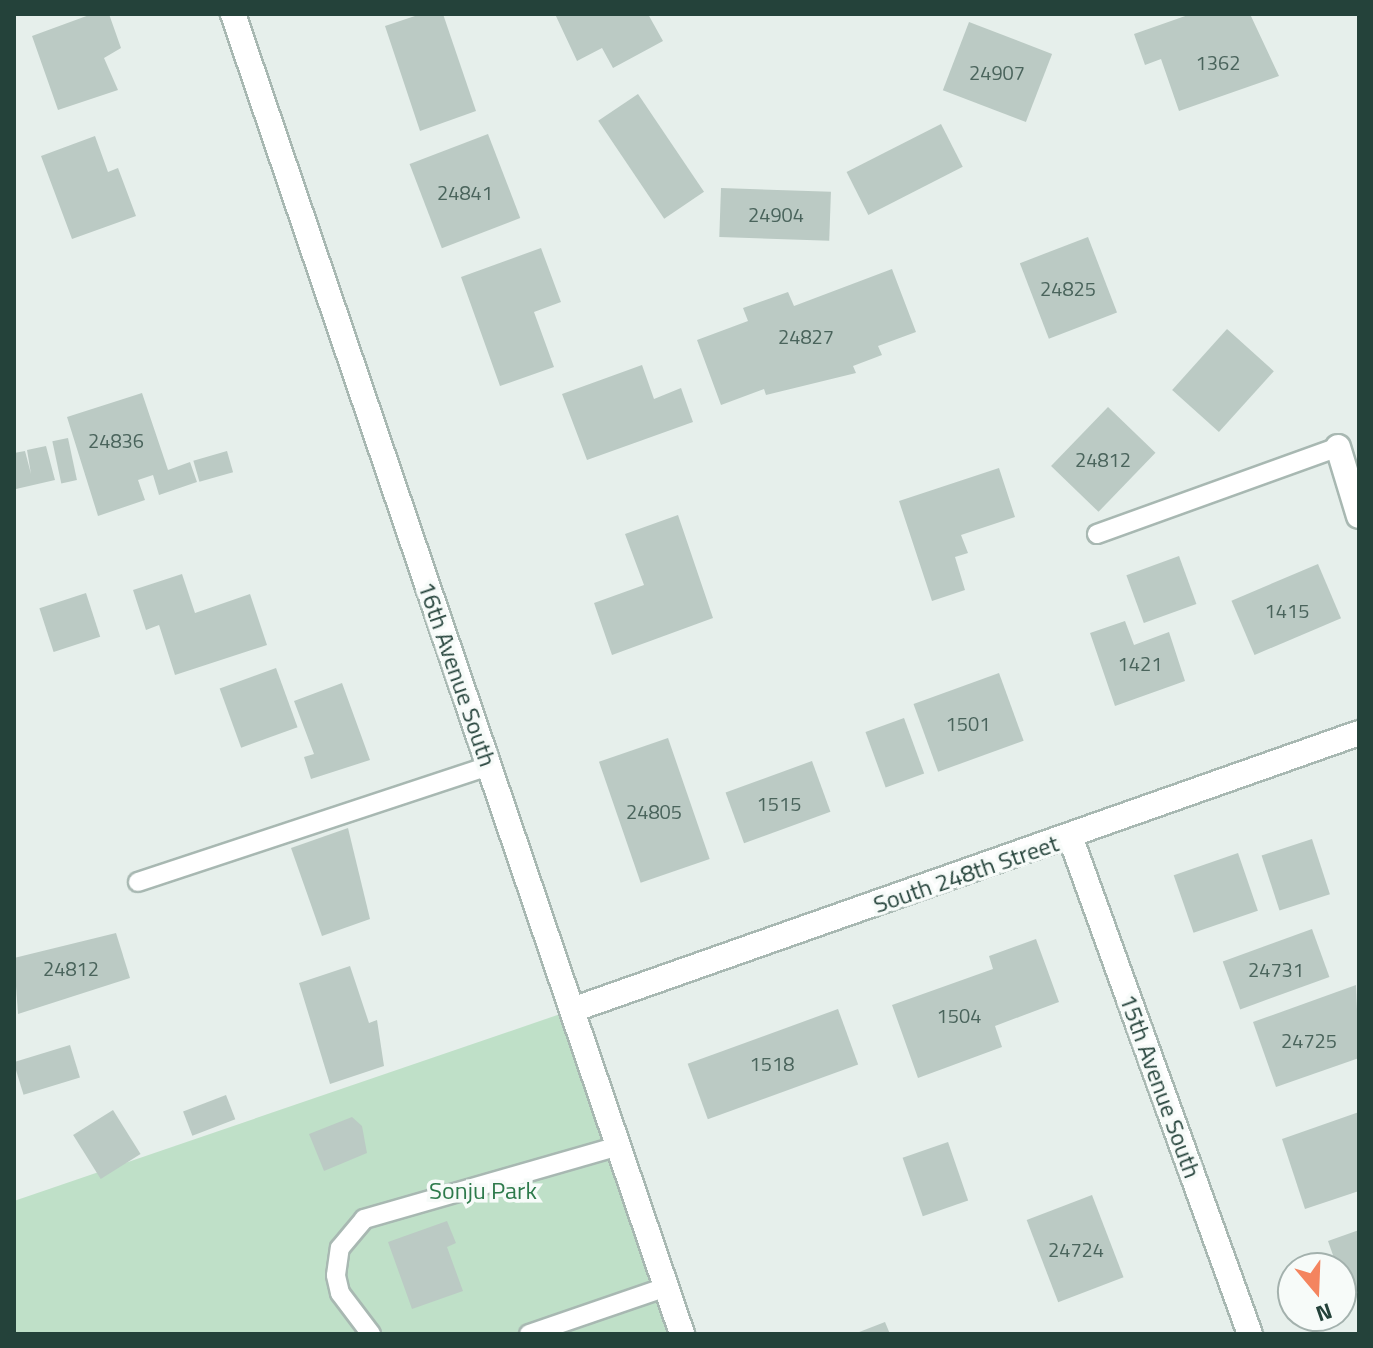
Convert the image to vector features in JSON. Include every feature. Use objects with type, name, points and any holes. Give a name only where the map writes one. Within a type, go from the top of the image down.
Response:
[{"type":"street","name":"16th Avenue South","points":[[233,14],[682,1334]]},
{"type":"street","points":[[1338,447],[1359,516]]},
{"type":"street","name":"South 248th Street","points":[[572,1010],[1071,839],[1359,733]]},
{"type":"street","name":"15th Avenue South","points":[[1071,839],[1250,1334]]},
{"type":"lane","points":[[1097,534],[1338,447]]},
{"type":"lane","points":[[138,882],[489,766]]},
{"type":"lane","points":[[371,1334],[340,1293],[336,1275],[340,1248],[364,1219],[618,1146]]},
{"type":"lane","points":[[529,1334],[666,1287]]},
{"type":"green space","name":"Sonju Park","points":[[572,1010],[682,1334],[14,1334],[14,1201]]},
{"type":"building","points":[[92,14],[109,14],[121,48],[104,58],[118,90],[58,110],[32,36]]},
{"type":"building","points":[[421,14],[443,14],[476,111],[420,131],[385,26]]},
{"type":"building","points":[[555,14],[648,14],[663,41],[613,68],[602,48],[577,61]]},
{"type":"building","points":[[1191,14],[1250,14],[1279,76],[1179,111],[1161,59],[1145,65],[1134,34]]},
{"type":"building","points":[[969,22],[1052,54],[1026,122],[943,90]]},
{"type":"building","points":[[638,94],[704,192],[664,219],[598,121]]},
{"type":"building","points":[[941,124],[963,167],[868,215],[847,172]]},
{"type":"building","points":[[488,134],[520,218],[442,248],[410,164]]},
{"type":"building","points":[[95,136],[108,172],[118,168],[136,216],[72,239],[41,156]]},
{"type":"building","points":[[721,188],[831,192],[829,241],[719,237]]},
{"type":"building","points":[[1088,237],[1117,313],[1049,339],[1020,263]]},
{"type":"building","points":[[541,248],[561,302],[534,312],[554,367],[500,386],[461,277]]},
{"type":"building","points":[[892,269],[916,332],[878,346],[882,355],[853,366],[856,373],[766,395],[764,389],[721,405],[697,340],[748,321],[743,308],[788,292],[794,306]]},
{"type":"building","points":[[1227,329],[1274,371],[1219,432],[1172,390]]},
{"type":"building","points":[[642,365],[654,399],[681,388],[693,422],[587,460],[562,394]]},
{"type":"building","points":[[142,393],[168,470],[190,462],[197,482],[159,495],[153,475],[138,480],[145,500],[98,516],[67,417]]},
{"type":"building","points":[[1108,407],[1155,453],[1099,512],[1051,466]]},
{"type":"building","points":[[68,438],[77,480],[61,483],[52,441]]},
{"type":"building","points":[[46,446],[55,480],[16,489],[14,453],[25,451],[31,474],[27,450]]},
{"type":"building","points":[[227,451],[233,472],[199,482],[193,461]]},
{"type":"building","points":[[999,468],[1015,517],[961,535],[968,553],[955,557],[965,590],[932,601],[899,501]]},
{"type":"building","points":[[678,515],[713,618],[612,655],[594,603],[644,585],[625,534]]},
{"type":"building","points":[[1179,556],[1196,604],[1144,623],[1126,575]]},
{"type":"building","points":[[1318,564],[1341,618],[1255,655],[1231,601]]},
{"type":"building","points":[[182,574],[195,613],[250,594],[267,645],[175,675],[159,625],[146,630],[133,590]]},
{"type":"building","points":[[86,593],[100,637],[54,652],[39,608]]},
{"type":"building","points":[[1125,621],[1134,645],[1169,632],[1185,681],[1115,706],[1090,633]]},
{"type":"building","points":[[276,668],[298,727],[241,748],[220,689]]},
{"type":"building","points":[[999,673],[1024,741],[938,772],[913,704]]},
{"type":"building","points":[[342,683],[370,760],[311,779],[304,757],[314,754],[294,701]]},
{"type":"building","points":[[904,718],[924,773],[886,787],[865,732]]},
{"type":"building","points":[[668,738],[710,859],[641,883],[599,762]]},
{"type":"building","points":[[812,761],[830,812],[744,843],[726,792]]},
{"type":"building","points":[[348,828],[370,919],[322,936],[291,848]]},
{"type":"building","points":[[1312,839],[1330,894],[1280,911],[1262,855]]},
{"type":"building","points":[[1238,853],[1258,911],[1194,933],[1174,875]]},
{"type":"building","points":[[1312,929],[1329,977],[1240,1009],[1223,961]]},
{"type":"building","points":[[116,933],[130,978],[18,1014],[14,958]]},
{"type":"building","points":[[1036,939],[1059,1002],[995,1026],[1002,1047],[918,1078],[892,1005],[993,969],[989,956]]},
{"type":"building","points":[[350,966],[369,1023],[377,1020],[384,1066],[330,1084],[299,983]]},
{"type":"building","points":[[1356,985],[1359,1058],[1276,1087],[1253,1022]]},
{"type":"building","points":[[838,1009],[858,1064],[708,1119],[688,1064]]},
{"type":"building","points":[[70,1045],[80,1078],[24,1095],[14,1062]]},
{"type":"building","points":[[226,1095],[235,1119],[192,1136],[183,1111]]},
{"type":"building","points":[[113,1110],[141,1154],[101,1179],[73,1135]]},
{"type":"building","points":[[1359,1112],[1359,1191],[1305,1209],[1282,1139]]},
{"type":"building","points":[[352,1117],[362,1126],[367,1153],[324,1171],[309,1134]]},
{"type":"building","points":[[948,1142],[968,1201],[923,1216],[903,1158]]},
{"type":"building","points":[[1092,1195],[1124,1277],[1058,1302],[1027,1220]]},
{"type":"building","points":[[447,1221],[456,1243],[447,1247],[463,1291],[412,1309],[388,1242]]},
{"type":"building","points":[[1359,1230],[1359,1294],[1357,1252],[1332,1252],[1328,1241]]},
{"type":"building","points":[[885,1322],[890,1334],[854,1334]]}]
